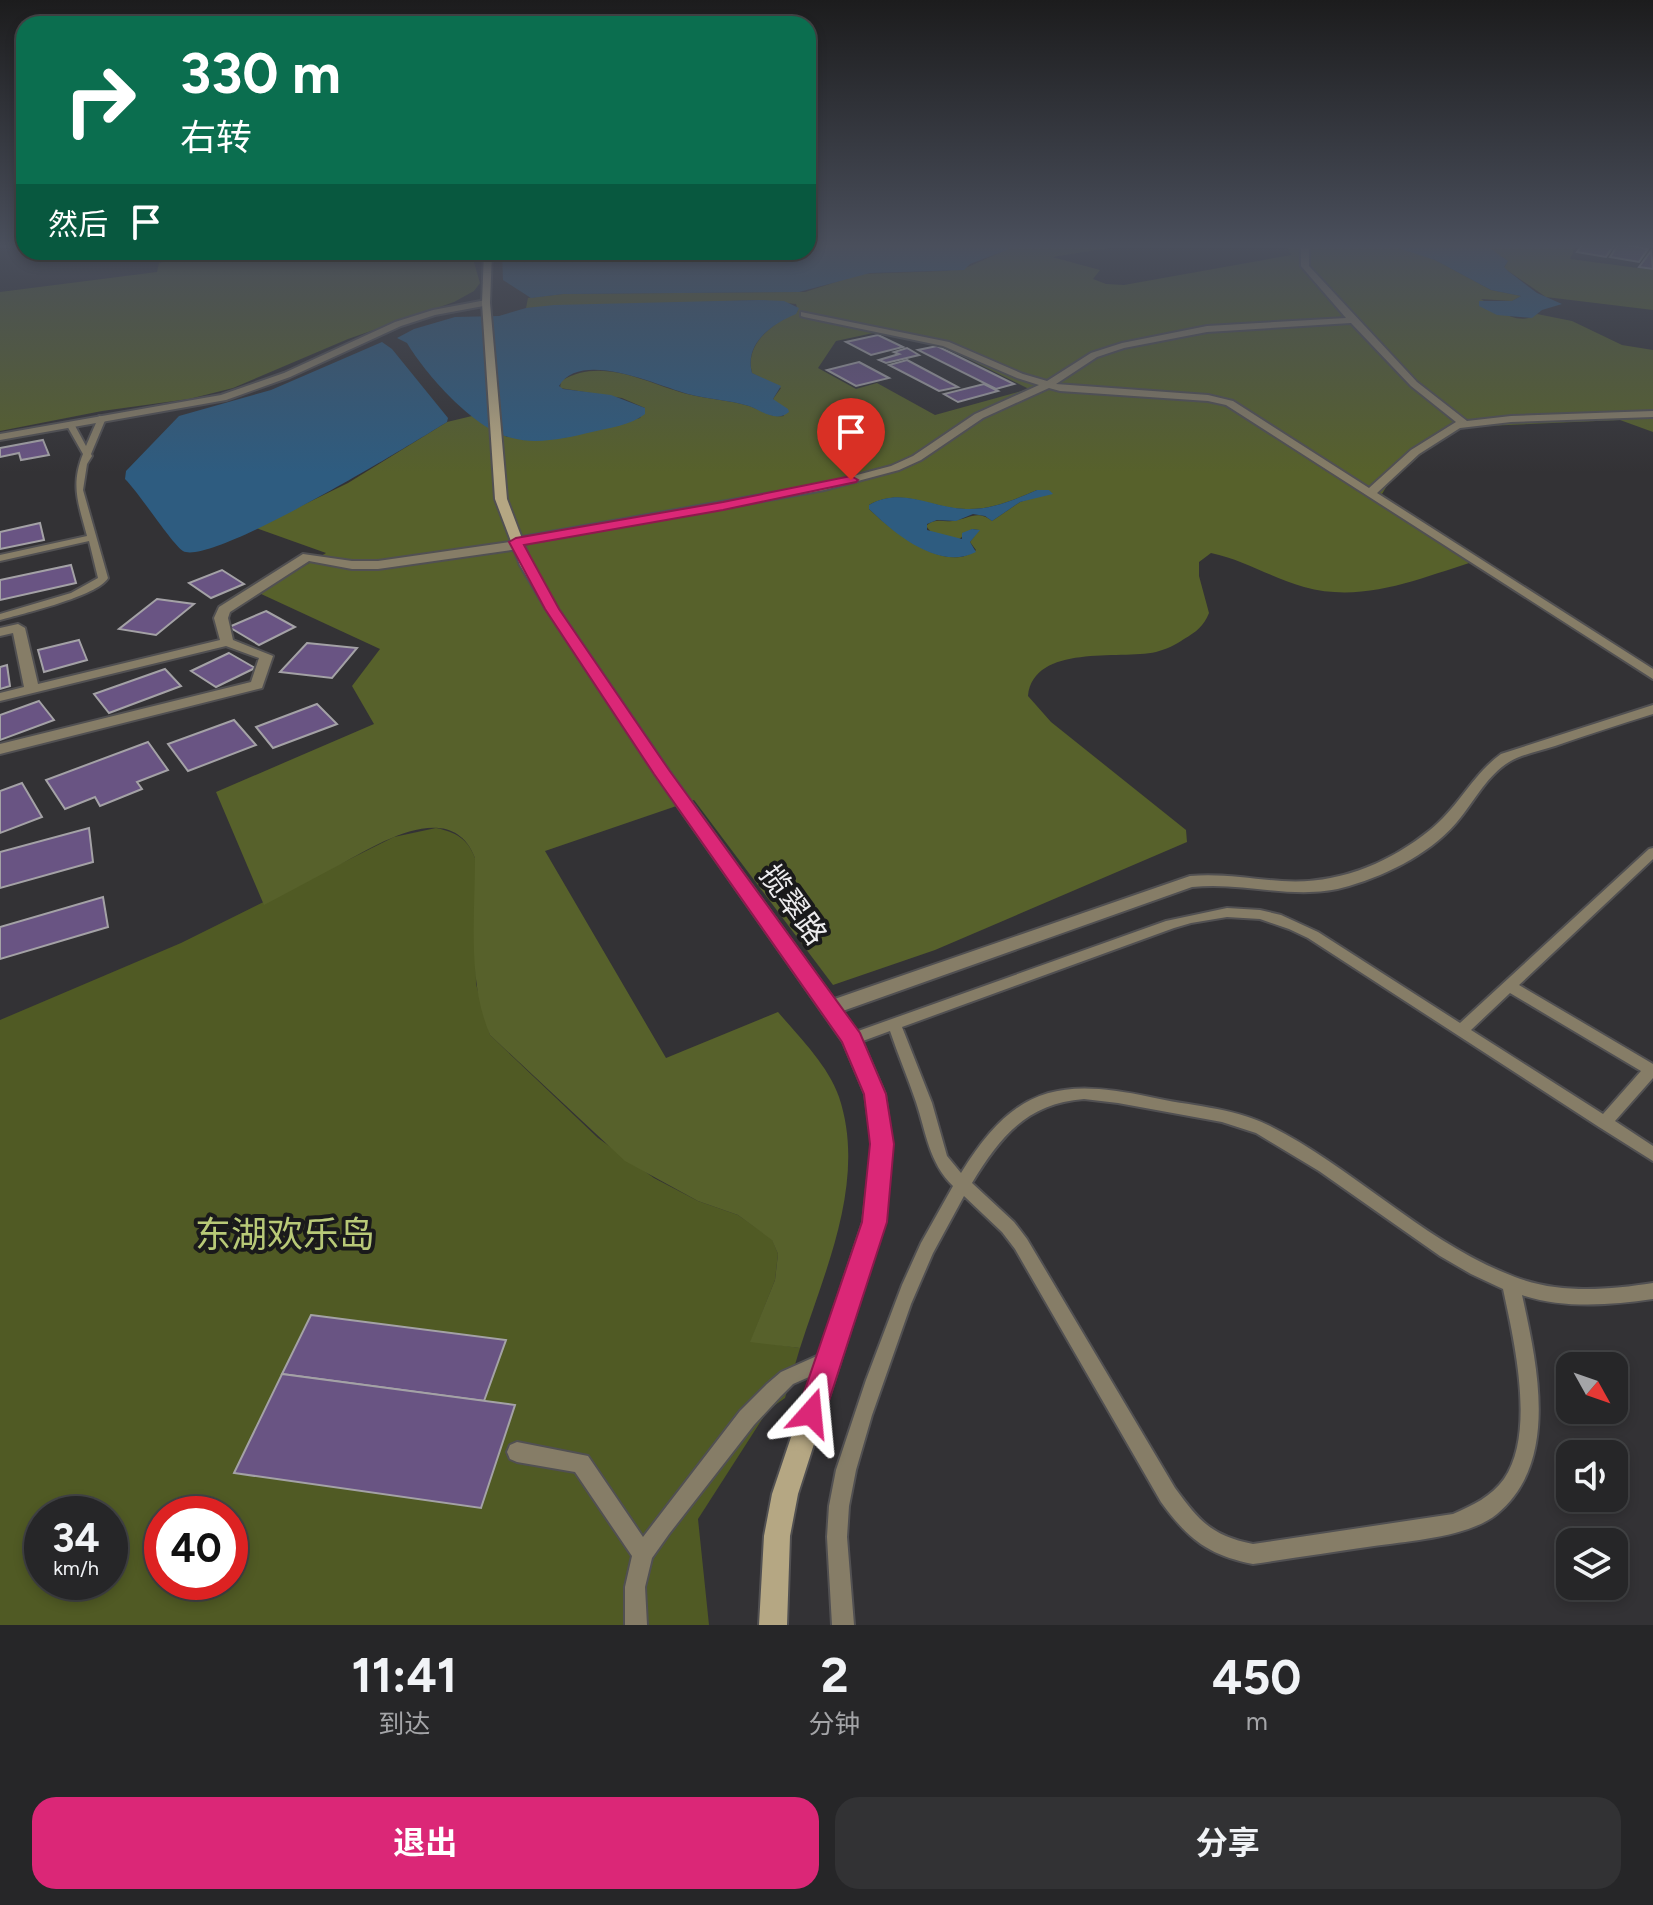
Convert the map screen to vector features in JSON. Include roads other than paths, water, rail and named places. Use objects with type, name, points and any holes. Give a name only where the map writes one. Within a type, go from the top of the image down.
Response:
[{"type":"street","points":[[0,437],[235,394],[287,375],[408,321]]},
{"type":"street","name":"揽翠路","points":[[488,321],[501,499],[517,544],[552,609],[654,761],[852,1039],[875,1094],[882,1144],[874,1222],[785,1494],[775,1551],[773,1625]]},
{"type":"street","points":[[836,321],[946,344],[1047,385],[1077,391],[1224,401],[1653,675]]},
{"type":"street","points":[[227,642],[221,618],[224,610],[307,557],[352,565],[378,565],[517,544],[824,487],[895,468],[917,458],[979,416],[1047,385],[1087,358],[1122,346],[1207,329],[1339,321]]},
{"type":"street","points":[[1354,321],[1414,384],[1463,423]]},
{"type":"street","points":[[1369,494],[1415,452],[1446,430],[1463,423],[1653,414]]},
{"type":"street","points":[[0,632],[18,628],[32,689]]},
{"type":"street","points":[[0,697],[227,642],[266,656],[257,685],[0,749]]},
{"type":"street","points":[[830,1008],[1190,882],[1224,879],[1284,887],[1319,887],[1365,877],[1442,829],[1486,771],[1506,757],[1653,709]]},
{"type":"lane","points":[[0,617],[74,595],[101,582],[103,578],[79,490],[83,464],[102,418]]},
{"type":"lane","points":[[70,424],[88,456]]},
{"type":"lane","points":[[0,558],[92,538]]},
{"type":"lane","points":[[1462,1030],[1653,852]]},
{"type":"lane","points":[[852,1039],[1171,924],[1233,911],[1269,915],[1292,924],[1653,1154]]},
{"type":"lane","points":[[1509,986],[1652,1071],[1604,1123]]},
{"type":"lane","points":[[894,1024],[924,1103],[940,1158],[963,1186],[1008,1227],[1021,1244],[1168,1495],[1190,1526],[1212,1543],[1253,1554],[1454,1524],[1477,1518],[1497,1502],[1512,1482],[1529,1436],[1531,1394],[1511,1284]]},
{"type":"lane","points":[[843,1625],[837,1525],[846,1471],[905,1295],[926,1250],[993,1139],[1023,1112],[1065,1094],[1105,1093],[1241,1121],[1260,1129],[1421,1234],[1511,1284],[1564,1296],[1611,1298],[1653,1291]]},
{"type":"lane","points":[[636,1625],[635,1587],[643,1554],[747,1418],[787,1378],[828,1360]]},
{"type":"lane","points":[[517,1452],[581,1463],[643,1554]]},
{"type":"water","points":[[442,321],[782,321],[762,336],[752,353],[751,362],[752,373],[781,386],[773,399],[789,412],[779,416],[769,415],[749,406],[688,394],[620,373],[584,371],[570,375],[559,386],[611,395],[645,408],[645,414],[620,426],[572,436],[542,441],[512,438],[483,424],[453,400],[407,343],[397,338]]},
{"type":"water","points":[[382,342],[392,349],[448,418],[447,422],[270,523],[201,551],[183,551],[125,479],[126,471],[179,416],[271,390]]},
{"type":"water","points":[[1037,490],[1049,490],[1053,494],[1020,502],[992,521],[973,514],[956,521],[937,520],[927,524],[927,530],[962,539],[962,533],[980,530],[970,542],[976,552],[962,557],[947,557],[918,547],[869,509],[869,505],[893,497],[953,508],[984,508]]},
{"type":"park label","name":"东湖欢乐岛","points":[[285,1234]]}]
